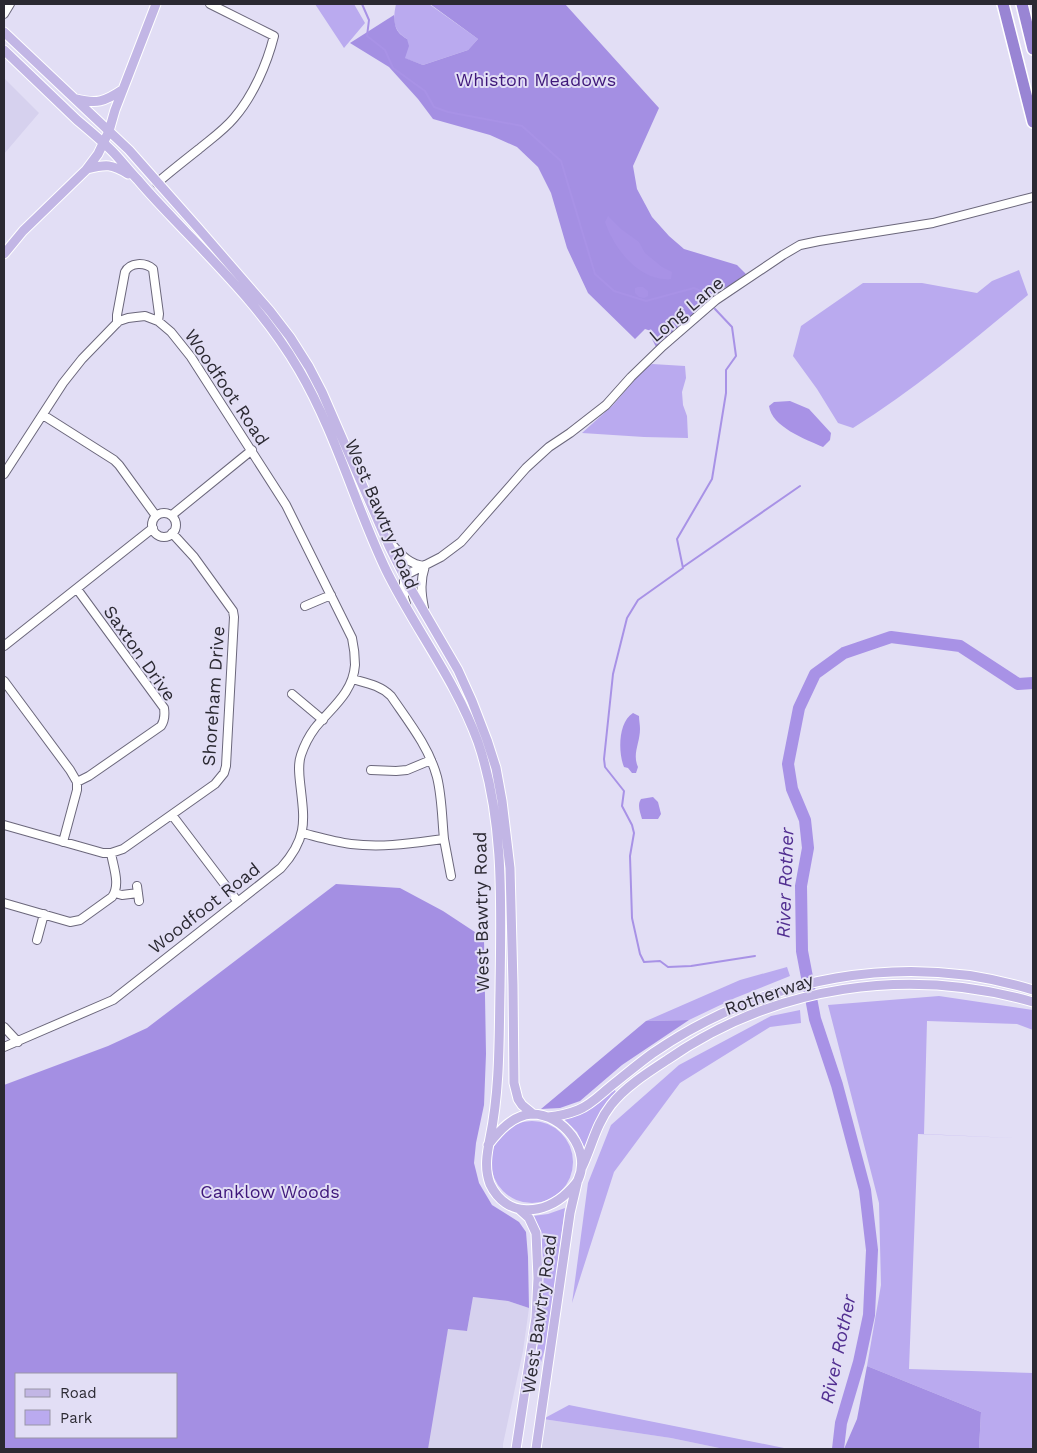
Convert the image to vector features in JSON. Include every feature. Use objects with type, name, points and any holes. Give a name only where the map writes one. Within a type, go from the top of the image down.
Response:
[{"type":"highway","points":[[1003,4],[1033,122]]},
{"type":"highway","points":[[1022,4],[1033,49]]},
{"type":"main road","points":[[4,254],[24,231],[86,170],[98,154],[109,131],[122,90],[156,4]]},
{"type":"main road","name":"West Bawtry Road","points":[[4,32],[129,150],[270,311],[290,337],[322,392],[384,536],[404,576],[458,670],[487,740],[496,768],[502,801],[510,868],[515,1092],[522,1106],[533,1114]]},
{"type":"main road","name":"West Bawtry Road","points":[[4,50],[103,142],[247,297],[268,324],[300,370],[329,430],[377,551],[398,593],[465,710],[478,742],[487,774],[495,820],[499,874],[499,1048],[494,1119],[488,1145]]},
{"type":"main road","points":[[76,99],[95,103],[104,101],[122,90]]},
{"type":"main road","points":[[86,170],[108,165],[120,169],[137,180]]},
{"type":"main road","name":"Rotherway","points":[[546,1117],[568,1114],[584,1107],[653,1053],[695,1027],[741,1005],[790,988],[821,980],[882,972],[924,972],[992,979],[1033,990]]},
{"type":"main road","name":"Rotherway","points":[[580,1171],[599,1124],[612,1103],[623,1092],[682,1049],[717,1030],[766,1008],[823,992],[873,986],[920,984],[959,987],[1004,994],[1033,1002]]},
{"type":"main road","points":[[499,1048],[507,1033],[513,1029]]},
{"type":"main road","points":[[533,1114],[555,1121],[564,1127],[574,1138],[580,1153],[580,1171],[577,1183],[556,1203],[532,1211],[520,1209],[501,1198],[491,1184],[486,1168],[486,1158],[488,1145],[501,1130],[517,1118],[533,1114]]},
{"type":"main road","name":"West Bawtry Road","points":[[536,1449],[570,1213],[577,1183]]},
{"type":"main road","name":"West Bawtry Road","points":[[516,1449],[536,1318],[538,1278],[536,1233],[529,1218],[520,1209]]},
{"type":"street","points":[[4,11],[10,4]]},
{"type":"street","points":[[157,183],[221,131],[234,118],[258,79],[272,46],[274,36],[210,4]]},
{"type":"street","name":"Long Lane","points":[[404,576],[441,557],[461,542],[526,468],[549,447],[606,405],[663,346],[716,300],[783,254],[800,245],[933,223],[1033,197]]},
{"type":"street","points":[[4,474],[63,383],[117,323],[136,316],[145,316],[158,321],[159,314],[153,268],[149,265],[132,264],[125,272],[117,323]]},
{"type":"street","name":"Woodfoot Road","points":[[4,1047],[112,1000],[281,868],[289,859],[302,834],[304,821],[299,768],[300,758],[315,728],[348,689],[355,666],[352,638],[286,505],[191,357],[158,321]]},
{"type":"street","points":[[42,415],[114,460],[156,516]]},
{"type":"street","points":[[172,516],[252,450]]},
{"type":"street","points":[[164,513],[172,516],[176,524],[174,531],[161,536],[153,528],[153,521],[156,516],[164,513]]},
{"type":"street","points":[[4,646],[153,528]]},
{"type":"street","name":"Shoreham Drive","points":[[111,853],[123,849],[215,784],[224,773],[226,766],[233,611],[194,557],[172,533]]},
{"type":"street","points":[[384,536],[403,557],[415,564],[425,566],[421,592],[426,614]]},
{"type":"street","points":[[404,576],[404,597],[410,613]]},
{"type":"street","name":"Saxton Drive","points":[[77,589],[164,708],[165,714],[161,726],[89,776],[77,782]]},
{"type":"street","points":[[305,606],[331,595]]},
{"type":"street","points":[[352,679],[386,690],[421,741],[431,760],[440,792],[444,839],[451,876]]},
{"type":"street","points":[[4,681],[77,782],[77,790],[63,842]]},
{"type":"street","points":[[292,694],[323,720]]},
{"type":"street","points":[[371,770],[407,770],[431,760]]},
{"type":"street","points":[[172,815],[238,902]]},
{"type":"street","points":[[4,826],[103,853],[111,853],[116,885],[115,893],[112,897],[75,922],[4,904]]},
{"type":"street","points":[[302,834],[348,844],[372,846],[398,845],[444,839]]},
{"type":"street","points":[[115,893],[138,893]]},
{"type":"street","points":[[37,940],[44,914]]},
{"type":"street","points":[[4,1027],[18,1042]]},
{"type":"shaded area","points":[[4,78],[39,113],[4,154]]},
{"type":"shaded area","points":[[608,216],[621,229],[639,242],[645,253],[662,267],[672,272],[671,279],[660,279],[649,275],[630,262],[609,232],[605,222]]},
{"type":"shaded area","points":[[643,287],[648,291],[648,296],[644,298],[639,297],[635,293],[635,288]]},
{"type":"shaded area","points":[[790,401],[809,409],[831,433],[830,440],[823,447],[790,431],[776,420],[771,413],[769,406],[774,402]]},
{"type":"shaded area","points":[[633,713],[639,716],[640,727],[636,753],[638,767],[636,773],[632,773],[628,768],[624,767],[620,746],[624,723]]},
{"type":"shaded area","points":[[653,797],[658,802],[661,814],[658,819],[642,819],[639,809],[641,799]]},
{"type":"shaded area","points":[[473,1297],[508,1301],[529,1308],[523,1351],[503,1449],[427,1449],[448,1328],[467,1331]]},
{"type":"shaded area","points":[[543,1419],[671,1438],[724,1449],[539,1449]]},
{"type":"green space","points":[[315,4],[354,4],[365,23],[344,48]]},
{"type":"green space","points":[[396,4],[429,4],[478,39],[468,50],[423,65],[404,58],[407,39],[396,28],[394,15]]},
{"type":"green space","name":"Whiston Meadows","points":[[430,4],[565,4],[659,108],[633,166],[637,189],[652,217],[684,249],[737,265],[746,274],[729,286],[713,292],[699,310],[656,347],[651,331],[645,329],[635,339],[588,293],[567,248],[551,193],[538,167],[517,147],[490,135],[433,119],[389,67],[350,43],[394,15],[397,29],[407,39],[409,46],[405,58],[423,65],[468,50],[478,39]]},
{"type":"green space","points":[[1019,270],[1028,295],[921,381],[853,428],[838,423],[817,389],[793,356],[801,326],[863,283],[922,283],[977,293],[992,281]]},
{"type":"green space","points":[[652,364],[685,366],[686,378],[682,392],[683,405],[687,416],[688,438],[582,433],[613,405],[644,369]]},
{"type":"green space","name":"Canklow Woods","points":[[336,884],[400,888],[443,911],[484,938],[486,1054],[484,1105],[474,1163],[479,1183],[492,1205],[519,1222],[526,1232],[529,1308],[508,1301],[473,1297],[467,1331],[448,1329],[428,1449],[4,1449],[4,1085],[108,1046],[147,1028]]},
{"type":"green space","points":[[787,967],[790,976],[735,998],[689,1020],[646,1021],[740,980]]},
{"type":"green space","points":[[939,996],[1033,1010],[1033,1030],[1017,1024],[927,1021],[924,1134],[1033,1139],[918,1134],[909,1369],[1033,1373],[1033,1449],[979,1449],[981,1412],[867,1366],[881,1285],[879,1203],[828,1005]]},
{"type":"green space","points":[[800,1010],[801,1023],[770,1027],[680,1083],[614,1172],[572,1303],[588,1183],[611,1125],[679,1065],[771,1016]]},
{"type":"green space","points":[[689,1020],[622,1065],[580,1101],[560,1108],[541,1109],[646,1021]]},
{"type":"green space","points":[[614,1089],[616,1092],[598,1119],[585,1149],[577,1132],[564,1119],[581,1113]]},
{"type":"green space","points":[[532,1121],[548,1124],[561,1133],[570,1146],[573,1162],[570,1178],[561,1191],[548,1200],[532,1203],[516,1200],[503,1191],[494,1178],[491,1162],[494,1146],[503,1133],[516,1124]]},
{"type":"green space","points":[[565,1208],[547,1342],[539,1369],[535,1369],[543,1278],[540,1231],[533,1216],[548,1214]]},
{"type":"green space","points":[[867,1366],[981,1412],[979,1449],[844,1449],[857,1419]]},
{"type":"green space","points":[[569,1405],[785,1449],[724,1449],[671,1438],[543,1419]]},
{"type":"waterway","points":[[362,4],[369,20],[367,36],[385,50],[393,68],[425,91],[434,107],[448,112],[522,126],[561,161],[595,274],[614,291],[646,301],[694,288],[705,293]]},
{"type":"waterway","points":[[715,309],[732,327],[736,356],[726,370],[726,393],[712,479],[677,539],[683,568],[638,600],[627,618],[613,674],[604,759],[605,767],[624,791],[622,806],[634,833],[630,856],[632,918],[640,954],[644,962],[660,961],[668,967],[691,966],[755,956]]},
{"type":"waterway","points":[[683,567],[800,486]]},
{"type":"waterway","name":"River Rother","points":[[838,1449],[841,1423],[859,1362],[869,1315],[872,1250],[865,1190],[837,1085],[815,1019],[802,951],[801,886],[808,848],[805,820],[792,789],[788,764],[799,708],[815,674],[844,653],[891,637],[960,646],[1018,684],[1033,683]]}]
